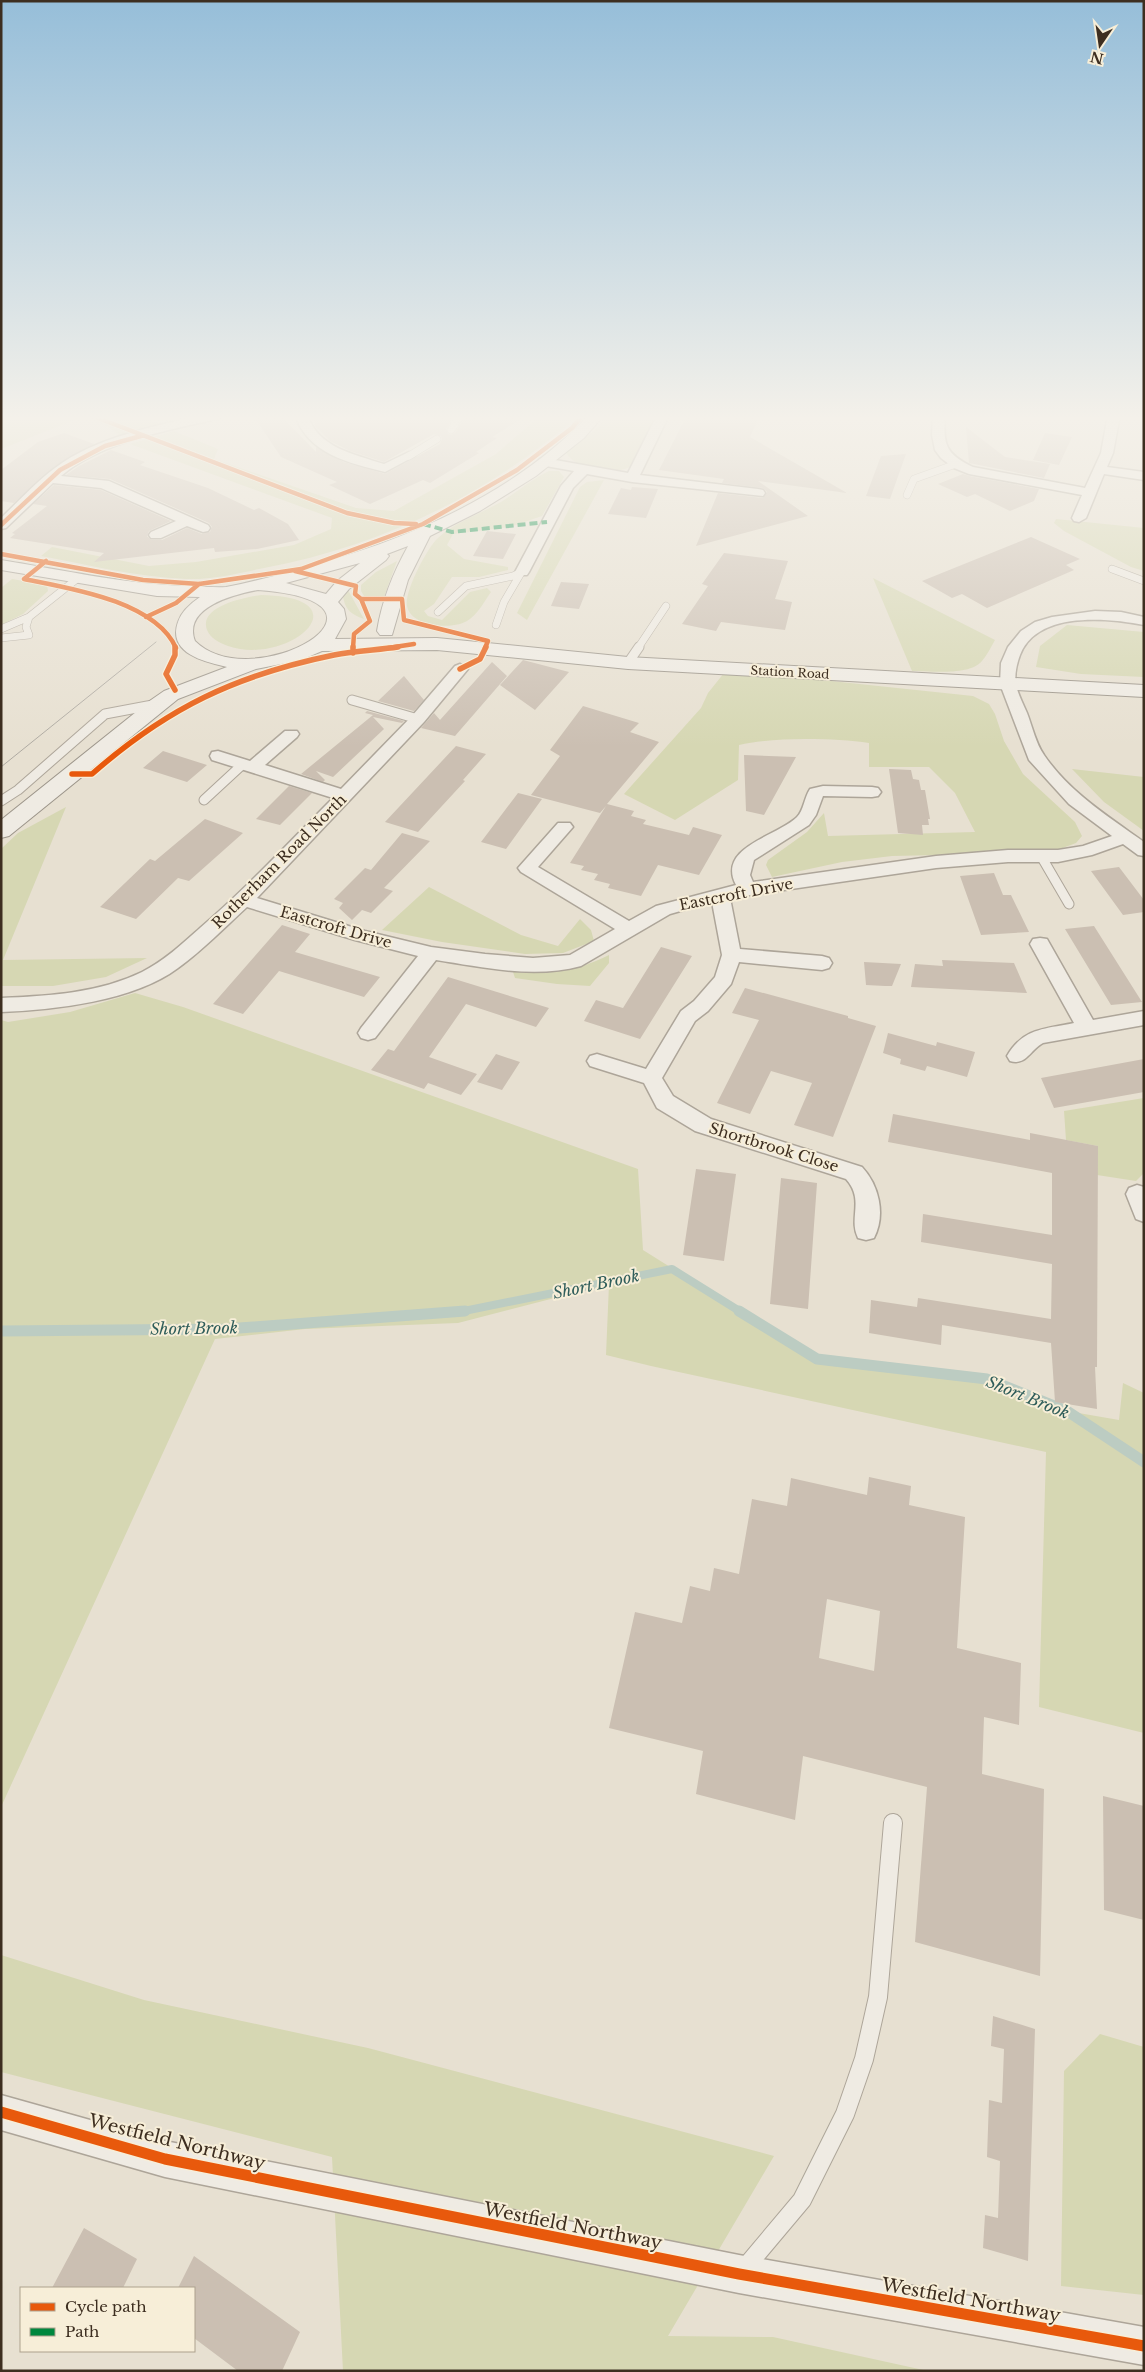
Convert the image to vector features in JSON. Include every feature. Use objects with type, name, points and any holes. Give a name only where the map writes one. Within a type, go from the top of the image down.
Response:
[{"type":"main road","points":[[253,664],[224,661],[201,654],[188,644],[184,636],[185,620],[203,603],[228,592],[393,546],[436,526]]},
{"type":"main road","points":[[386,631],[392,599],[409,559],[424,532]]},
{"type":"main road","points":[[164,699],[253,664],[302,654],[320,645],[333,631],[332,611],[342,585],[393,546]]},
{"type":"main road","points":[[1,565],[157,591],[228,592]]},
{"type":"main road","points":[[101,583],[158,603],[185,620]]},
{"type":"main road","name":"Station Road","points":[[258,585],[282,586],[303,590],[317,595],[332,611],[386,631],[437,644]]},
{"type":"main road","name":"Station Road","points":[[320,645],[437,644],[628,663],[1144,691]]},
{"type":"main road","points":[[1,831],[164,699],[201,654]]},
{"type":"street","points":[[156,535],[177,526]]},
{"type":"street","points":[[198,526],[203,528]]},
{"type":"street","points":[[522,572],[546,526]]},
{"type":"street","points":[[1144,621],[1113,616],[1071,617],[1034,628],[1024,636],[1008,663],[1008,684],[1035,756],[1075,800],[1144,851]]},
{"type":"street","name":"Rotherham Road North","points":[[1,1005],[48,1003],[100,993],[148,977],[171,964],[244,900],[346,796],[418,719],[460,669]]},
{"type":"street","points":[[248,766],[291,734]]},
{"type":"street","points":[[218,756],[346,796]]},
{"type":"street","points":[[747,889],[740,875],[744,860],[754,849],[802,822],[810,811],[816,793],[823,791],[872,792]]},
{"type":"street","points":[[564,826],[527,868],[628,929]]},
{"type":"street","name":"Eastcroft Drive","points":[[244,900],[362,936],[431,953],[532,966],[574,961],[598,949],[628,929],[663,910],[747,889],[936,862],[1008,856],[1058,856],[1086,851],[1126,837]]},
{"type":"street","points":[[597,1061],[651,1078],[688,1016],[702,1006],[724,979],[732,955],[720,895]]},
{"type":"street","points":[[1040,944],[1087,1028]]},
{"type":"street","points":[[368,1033],[431,953]]},
{"type":"street","points":[[732,955],[822,963]]},
{"type":"street","points":[[1017,1056],[1026,1043],[1038,1037],[1144,1018]]},
{"type":"street","name":"Shortbrook Close","points":[[651,1078],[665,1102],[703,1125],[854,1173],[864,1182],[868,1199],[866,1231]]},
{"type":"street","name":"Westfield Northway","points":[[1,2112],[165,2159],[739,2274],[1144,2346]]},
{"type":"lane","points":[[1112,569],[1144,581]]},
{"type":"lane","points":[[438,612],[466,586],[513,576],[522,572]]},
{"type":"lane","points":[[496,624],[504,602],[522,572]]},
{"type":"lane","points":[[1,629],[29,617],[78,578]]},
{"type":"lane","points":[[628,663],[666,606]]},
{"type":"lane","points":[[1,638],[28,635],[26,628],[29,617]]},
{"type":"lane","points":[[1,801],[18,790],[106,714],[164,699]]},
{"type":"lane","points":[[352,700],[418,719]]},
{"type":"lane","points":[[204,800],[248,766]]},
{"type":"lane","points":[[1041,856],[1069,904]]},
{"type":"lane","points":[[739,2274],[802,2200],[845,2114],[864,2059],[878,1997],[893,1822]]},
{"type":"green space","points":[[331,526],[404,526],[350,546],[307,558],[225,576],[206,578],[168,578],[95,567],[41,556],[52,547],[149,566],[196,562],[294,545],[331,529]]},
{"type":"green space","points":[[514,526],[453,534],[447,545],[464,559],[508,567],[508,570],[479,577],[452,577],[434,604],[424,611],[428,616],[442,620],[470,592],[487,588],[491,592],[480,608],[467,621],[452,625],[433,625],[416,618],[410,613],[407,599],[413,581],[433,543],[452,527]]},
{"type":"green space","points":[[561,526],[579,526],[527,620],[517,613]]},
{"type":"green space","points":[[1057,526],[1121,526],[1144,528],[1144,571],[1131,567]]},
{"type":"green space","points":[[397,561],[384,597],[364,596],[361,591],[361,585],[376,572]]},
{"type":"green space","points":[[873,578],[995,640],[984,659],[976,666],[959,671],[912,671]]},
{"type":"green space","points":[[12,579],[47,585],[48,591],[23,614],[1,625],[1,588]]},
{"type":"green space","points":[[348,590],[364,619],[347,608],[343,596]]},
{"type":"green space","points":[[261,595],[293,599],[309,607],[313,618],[307,629],[293,640],[274,647],[251,650],[225,645],[211,636],[207,630],[206,622],[216,609],[225,604]]},
{"type":"green space","points":[[1067,625],[1144,632],[1144,677],[1081,674],[1036,667],[1040,646]]},
{"type":"green space","points":[[724,673],[812,679],[973,696],[989,704],[995,714],[1004,741],[1023,774],[1075,822],[1082,836],[1076,843],[1060,849],[986,854],[892,856],[842,862],[772,877],[766,865],[768,860],[807,832],[824,813],[828,836],[975,832],[955,793],[929,767],[869,767],[869,743],[855,741],[821,739],[786,740],[753,742],[739,745],[738,780],[675,820],[624,794],[701,708],[708,693]]},
{"type":"green space","points":[[1072,769],[1144,777],[1144,831],[1104,802]]},
{"type":"green space","points":[[66,807],[3,960],[147,958],[106,977],[53,986],[1,986],[1,849],[18,833]]},
{"type":"green space","points":[[429,887],[521,935],[558,946],[580,919],[591,930],[594,941],[563,953],[525,954],[442,942],[382,930]]},
{"type":"green space","points":[[609,955],[609,963],[590,986],[557,984],[515,978],[513,972],[540,973],[562,971],[585,965]]},
{"type":"green space","points":[[135,993],[183,1007],[638,1169],[643,1250],[817,1359],[987,1379],[1067,1411],[1119,1420],[1123,1383],[1144,1393],[1144,1733],[1039,1707],[1046,1452],[606,1355],[609,1284],[458,1323],[305,1329],[215,1339],[1,1807],[1,1020],[8,1022],[70,1012]]},
{"type":"green space","points":[[1144,1098],[1144,1173],[1136,1181],[1097,1175],[1098,1146],[1066,1140],[1064,1111]]},
{"type":"green space","points":[[1,1955],[144,2000],[368,2048],[774,2156],[668,2336],[773,2337],[928,2371],[343,2371],[332,2157],[1,2072]]},
{"type":"green space","points":[[1100,2034],[1144,2047],[1144,2295],[1061,2286],[1064,2071]]},
{"type":"building","points":[[21,526],[161,526],[149,531],[147,536],[151,540],[162,540],[187,528],[202,534],[210,532],[211,526],[289,526],[299,540],[257,549],[215,552],[214,548],[94,562],[104,553],[10,538],[15,534],[12,533]]},
{"type":"building","points":[[704,526],[772,526],[696,546]]},
{"type":"building","points":[[487,531],[516,534],[503,559],[473,556]]},
{"type":"building","points":[[1031,537],[1080,559],[1066,565],[1074,570],[987,608],[962,594],[952,598],[922,581]]},
{"type":"building","points":[[724,553],[788,561],[775,599],[792,602],[785,630],[721,622],[716,631],[682,624],[708,586],[702,584]]},
{"type":"building","points":[[561,582],[589,584],[579,609],[551,606]]},
{"type":"building","points":[[523,660],[569,672],[535,710],[500,685]]},
{"type":"building","points":[[492,662],[507,676],[455,736],[421,728],[434,713],[440,720]]},
{"type":"building","points":[[404,676],[424,700],[414,711],[378,701]]},
{"type":"building","points":[[583,706],[639,723],[630,732],[659,742],[607,804],[634,811],[631,816],[646,820],[643,824],[689,835],[693,827],[722,835],[699,875],[658,865],[641,896],[608,888],[610,884],[594,880],[598,874],[581,870],[584,866],[570,863],[606,806],[600,813],[531,795],[560,756],[550,750]]},
{"type":"building","points":[[367,711],[404,721],[402,723],[373,717],[384,729],[333,777],[316,771],[325,780],[323,782],[301,774],[373,715],[365,713]]},
{"type":"building","points":[[456,746],[486,754],[463,780],[465,781],[418,832],[385,822]]},
{"type":"building","points":[[163,751],[207,765],[187,782],[143,768]]},
{"type":"building","points":[[744,755],[796,757],[764,815],[746,811]]},
{"type":"building","points":[[889,769],[911,770],[913,779],[919,780],[921,790],[925,790],[930,819],[928,819],[929,825],[922,825],[923,835],[898,833]]},
{"type":"building","points":[[289,786],[312,793],[280,825],[256,819]]},
{"type":"building","points":[[518,793],[542,799],[506,849],[481,842]]},
{"type":"building","points":[[205,819],[243,833],[189,881],[178,878],[136,919],[100,907],[150,859],[155,861]]},
{"type":"building","points":[[402,833],[430,841],[384,888],[393,891],[371,913],[362,910],[352,920],[339,908],[343,903],[334,899],[365,868],[371,870]]},
{"type":"building","points":[[1119,867],[1144,900],[1144,912],[1123,915],[1091,871]]},
{"type":"building","points":[[994,873],[1003,895],[1011,895],[1029,932],[981,935],[960,876]]},
{"type":"building","points":[[282,925],[310,934],[295,952],[380,977],[364,997],[279,971],[243,1014],[213,1004]]},
{"type":"building","points":[[1094,926],[1142,1002],[1111,1005],[1065,929]]},
{"type":"building","points":[[661,947],[692,956],[640,1039],[584,1021],[596,1000],[623,1008]]},
{"type":"building","points":[[942,960],[1014,963],[1027,993],[911,987],[915,964],[943,966]]},
{"type":"building","points":[[864,962],[901,964],[892,986],[866,985]]},
{"type":"building","points":[[448,977],[549,1008],[536,1027],[466,1004],[429,1057],[477,1074],[461,1095],[428,1083],[424,1089],[371,1070],[388,1049],[394,1051]]},
{"type":"building","points":[[745,988],[848,1016],[848,1018],[876,1026],[833,1137],[794,1125],[812,1083],[771,1071],[750,1114],[717,1103],[759,1020],[732,1013]]},
{"type":"building","points":[[888,1033],[936,1046],[937,1042],[975,1052],[967,1077],[927,1066],[925,1071],[900,1064],[901,1059],[883,1053]]},
{"type":"building","points":[[496,1054],[520,1062],[502,1090],[477,1082]]},
{"type":"building","points":[[1144,1059],[1144,1092],[1054,1108],[1041,1078]]},
{"type":"building","points":[[893,1114],[1030,1140],[1030,1133],[1098,1146],[1097,1367],[1095,1367],[1097,1409],[1055,1402],[1051,1343],[942,1325],[941,1345],[869,1333],[871,1300],[917,1307],[918,1298],[1051,1319],[1052,1264],[921,1242],[923,1214],[1052,1235],[1052,1173],[888,1142]]},
{"type":"building","points":[[696,1169],[736,1174],[724,1261],[683,1255]]},
{"type":"building","points":[[781,1178],[817,1183],[808,1309],[770,1304]]},
{"type":"building","points":[[869,1477],[911,1486],[909,1505],[965,1517],[957,1648],[1021,1663],[1019,1725],[984,1717],[982,1774],[1044,1789],[1040,1976],[915,1942],[927,1787],[803,1756],[795,1820],[696,1794],[703,1751],[609,1728],[635,1612],[682,1623],[690,1586],[710,1591],[714,1568],[739,1574],[752,1499],[787,1506],[791,1478],[867,1495]],"holes":[[[827,1599],[880,1611],[874,1671],[819,1658]]]},
{"type":"building","points":[[1103,1796],[1144,1806],[1144,1920],[1104,1910]]},
{"type":"building","points":[[993,2016],[1035,2029],[1028,2261],[983,2248],[985,2215],[998,2218],[1000,2161],[987,2157],[989,2100],[1002,2103],[1004,2049],[991,2046]]},
{"type":"building","points":[[84,2228],[137,2259],[123,2287],[53,2287]]},
{"type":"building","points":[[194,2256],[300,2332],[282,2371],[238,2371],[195,2339],[195,2287],[178,2287]]},
{"type":"waterway","name":"Short Brook","points":[[463,1311],[672,1269],[741,1312]]},
{"type":"waterway","name":"Short Brook","points":[[1,1331],[226,1329],[463,1311]]},
{"type":"waterway","name":"Short Brook","points":[[459,1312],[463,1311]]},
{"type":"waterway","name":"Short Brook","points":[[739,1311],[817,1359],[987,1379],[1067,1411],[1144,1462]]},
{"type":"tram line","points":[[1,767],[156,642]]},
{"type":"marked path","points":[[429,526],[452,532],[512,526]]},
{"type":"cycle path","points":[[1,554],[143,580],[199,584],[301,569],[418,526]]},
{"type":"cycle path","points":[[46,561],[24,579],[104,598],[143,615],[159,626],[171,639],[176,649],[166,674],[175,690]]},
{"type":"cycle path","points":[[295,571],[356,586],[355,594],[361,599],[402,599],[404,620],[488,641],[480,659],[460,669]]},
{"type":"cycle path","points":[[146,617],[176,603],[199,584]]},
{"type":"cycle path","points":[[353,653],[354,634],[370,621],[361,599]]},
{"type":"cycle path","points":[[72,774],[92,774],[127,744],[161,720],[232,684],[283,668],[345,653],[414,644]]},
{"type":"cycle path","points":[[1,2112],[165,2159],[739,2274],[1144,2346]]}]
